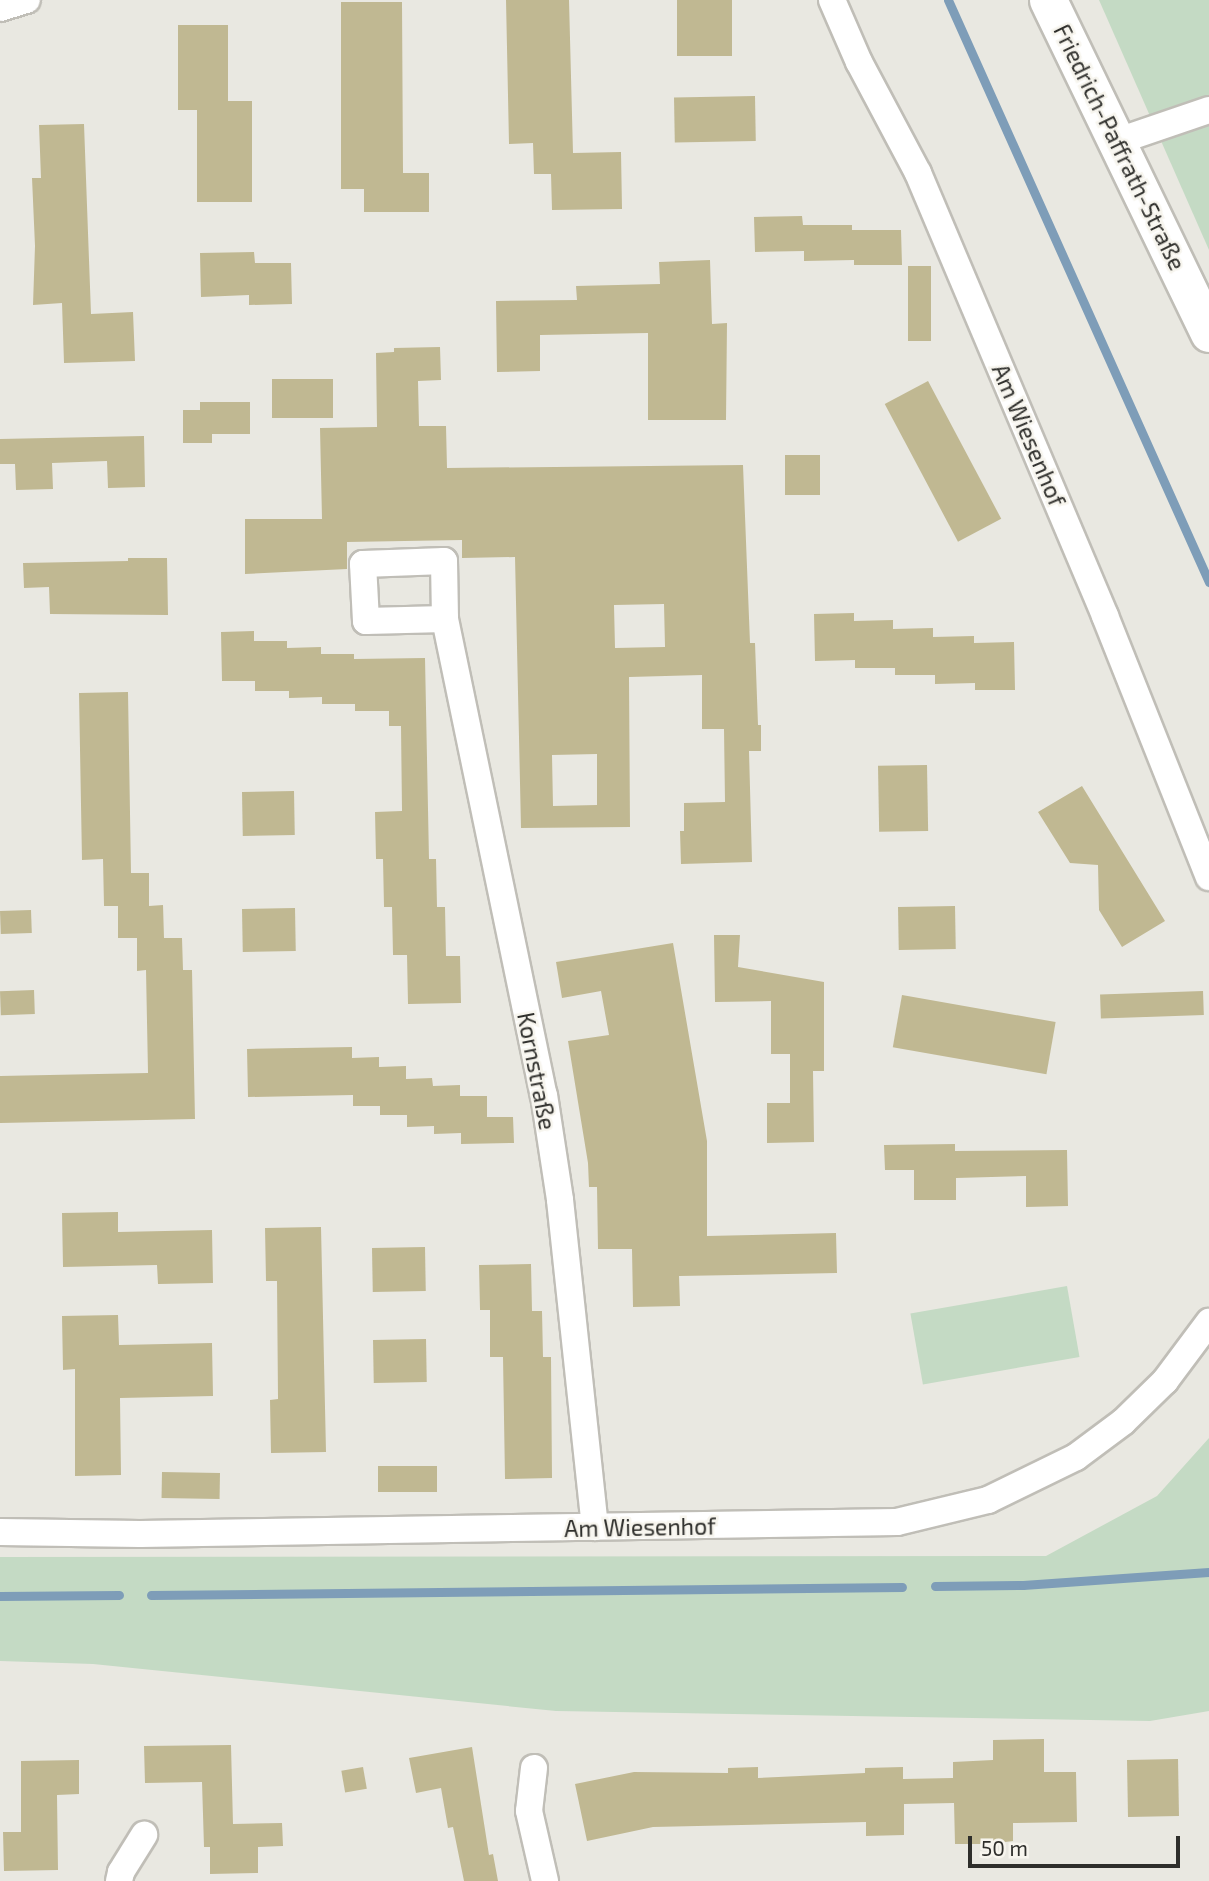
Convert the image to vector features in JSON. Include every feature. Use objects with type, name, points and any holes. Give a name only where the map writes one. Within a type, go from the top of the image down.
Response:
[{"type":"main road","name":"Friedrich-Paffrath-Straße","points":[[1048,0],[1209,333]]},
{"type":"street","points":[[0,8],[27,0]]},
{"type":"street","name":"Am Wiesenhof","points":[[832,0],[859,62],[918,173],[1105,616],[1209,877]]},
{"type":"street","points":[[1118,141],[1209,110]]},
{"type":"street","name":"Kornstraße","points":[[445,619],[544,1095],[560,1200],[595,1527]]},
{"type":"street","name":"Am Wiesenhof","points":[[0,1532],[140,1534],[897,1522],[988,1500],[1076,1457],[1123,1422],[1165,1381],[1209,1322]]},
{"type":"street","points":[[534,1768],[529,1811],[545,1881]]},
{"type":"street","points":[[120,1881],[121,1872],[144,1835]]},
{"type":"green space","points":[[1099,0],[1209,0],[1209,250]]},
{"type":"green space","points":[[1067,1286],[1080,1357],[923,1385],[910,1314]]},
{"type":"green space","points":[[1209,1438],[1209,1711],[1150,1721],[556,1711],[93,1664],[0,1661],[0,1557],[1046,1556],[1157,1496]]},
{"type":"building","points":[[506,0],[569,0],[573,153],[621,152],[622,209],[552,210],[551,174],[534,174],[533,143],[509,144]]},
{"type":"building","points":[[677,0],[732,0],[732,56],[677,56]]},
{"type":"building","points":[[341,2],[402,2],[403,173],[429,173],[429,212],[364,212],[364,189],[341,189]]},
{"type":"building","points":[[178,25],[228,25],[228,101],[252,101],[252,202],[197,202],[197,110],[178,110]]},
{"type":"building","points":[[755,96],[756,141],[675,142],[674,97]]},
{"type":"building","points":[[84,124],[91,314],[133,312],[135,361],[64,363],[62,303],[33,305],[35,246],[32,178],[41,178],[39,125]]},
{"type":"building","points":[[802,216],[803,225],[852,225],[852,230],[901,230],[902,265],[854,265],[854,260],[804,261],[804,251],[755,252],[754,217]]},
{"type":"building","points":[[254,252],[255,263],[291,263],[292,304],[249,305],[249,295],[201,297],[200,253]]},
{"type":"building","points":[[710,260],[712,324],[727,323],[726,420],[648,420],[648,333],[540,335],[540,371],[497,372],[496,301],[577,300],[576,286],[660,284],[659,262]]},
{"type":"building","points":[[908,266],[931,266],[931,341],[908,341]]},
{"type":"building","points":[[440,347],[441,380],[418,381],[419,426],[446,426],[447,468],[743,465],[750,643],[755,643],[758,725],[761,725],[761,751],[749,751],[752,862],[681,864],[680,831],[684,831],[684,803],[725,802],[724,729],[702,729],[702,675],[629,677],[630,827],[521,828],[515,557],[462,558],[462,540],[347,542],[347,569],[245,574],[245,519],[322,519],[320,428],[377,427],[376,353],[394,352],[394,348]],"holes":[[[664,604],[665,647],[615,648],[614,605]],[[597,754],[597,805],[553,806],[552,755]]]},
{"type":"building","points":[[272,379],[333,379],[333,418],[272,418]]},
{"type":"building","points":[[928,381],[1001,519],[958,542],[885,404]]},
{"type":"building","points":[[200,402],[250,402],[250,434],[212,434],[212,443],[183,443],[183,410],[200,410]]},
{"type":"building","points":[[144,436],[145,487],[108,488],[107,461],[52,463],[53,489],[16,490],[15,464],[0,464],[0,439]]},
{"type":"building","points":[[785,455],[820,455],[820,495],[785,495]]},
{"type":"building","points":[[128,558],[167,558],[168,615],[50,614],[49,587],[24,588],[23,563],[128,561]]},
{"type":"building","points":[[854,613],[854,621],[893,620],[893,629],[933,628],[933,637],[974,636],[974,643],[1014,642],[1015,690],[975,690],[975,683],[935,684],[935,675],[895,675],[895,668],[855,668],[855,660],[815,661],[814,614]]},
{"type":"building","points":[[254,631],[254,641],[287,641],[287,648],[321,647],[321,654],[354,654],[354,659],[425,658],[429,859],[436,859],[437,907],[445,907],[446,956],[460,956],[461,1003],[408,1004],[407,955],[393,955],[392,907],[384,907],[383,859],[376,859],[375,812],[402,811],[401,726],[389,726],[389,711],[355,711],[355,704],[322,704],[322,697],[289,698],[289,691],[255,691],[255,681],[222,681],[221,632]]},
{"type":"building","points":[[128,692],[131,873],[149,873],[149,906],[163,905],[164,938],[182,938],[183,970],[192,970],[195,1119],[0,1123],[0,1076],[148,1073],[146,970],[137,971],[137,938],[118,938],[118,906],[104,906],[103,859],[82,860],[79,693]]},
{"type":"building","points":[[927,765],[928,831],[879,832],[878,766]]},
{"type":"building","points":[[1082,786],[1165,921],[1122,947],[1099,910],[1098,865],[1070,863],[1038,812]]},
{"type":"building","points":[[294,791],[295,835],[243,836],[242,792]]},
{"type":"building","points":[[955,906],[956,949],[899,950],[898,907]]},
{"type":"building","points":[[295,908],[296,951],[243,952],[242,909]]},
{"type":"building","points":[[31,910],[32,933],[1,934],[0,911]]},
{"type":"building","points":[[714,935],[740,935],[738,967],[824,982],[824,1071],[813,1071],[814,1142],[767,1143],[767,1103],[790,1103],[790,1054],[771,1054],[771,1001],[715,1002]]},
{"type":"building","points":[[673,943],[707,1141],[707,1236],[836,1233],[837,1273],[679,1276],[680,1306],[633,1307],[632,1249],[598,1249],[597,1187],[589,1187],[588,1163],[568,1041],[609,1035],[601,991],[562,998],[556,962]]},
{"type":"building","points":[[34,990],[35,1014],[1,1015],[0,991]]},
{"type":"building","points":[[1203,991],[1204,1015],[1101,1019],[1100,995]]},
{"type":"building","points":[[902,995],[1056,1022],[1046,1074],[893,1047]]},
{"type":"building","points":[[352,1047],[352,1058],[379,1057],[379,1067],[406,1066],[406,1079],[432,1078],[433,1086],[460,1085],[460,1096],[487,1096],[487,1117],[513,1117],[514,1143],[461,1144],[461,1133],[434,1134],[434,1126],[407,1127],[407,1115],[380,1115],[380,1106],[353,1106],[353,1095],[248,1097],[247,1049]]},
{"type":"building","points":[[955,1144],[955,1151],[1067,1150],[1068,1206],[1026,1207],[1026,1176],[956,1178],[956,1200],[914,1200],[914,1170],[885,1170],[884,1145]]},
{"type":"building","points":[[118,1212],[118,1232],[212,1230],[213,1283],[158,1284],[157,1265],[63,1267],[62,1213]]},
{"type":"building","points":[[321,1227],[326,1452],[271,1453],[270,1400],[278,1399],[277,1281],[266,1281],[265,1228]]},
{"type":"building","points":[[425,1247],[426,1291],[373,1292],[372,1248]]},
{"type":"building","points":[[531,1264],[532,1311],[542,1311],[543,1357],[551,1357],[552,1478],[505,1479],[503,1357],[490,1357],[490,1310],[480,1310],[479,1265]]},
{"type":"building","points":[[118,1315],[119,1345],[212,1343],[213,1396],[120,1398],[121,1475],[75,1476],[75,1369],[63,1370],[62,1316]]},
{"type":"building","points":[[426,1339],[427,1382],[374,1383],[373,1340]]},
{"type":"building","points":[[378,1466],[437,1466],[437,1492],[378,1492]]},
{"type":"building","points":[[162,1472],[220,1473],[220,1499],[162,1498]]},
{"type":"building","points":[[1044,1739],[1044,1772],[1076,1772],[1077,1822],[1013,1823],[1013,1841],[989,1844],[955,1844],[954,1803],[904,1804],[904,1835],[866,1836],[866,1822],[653,1827],[587,1841],[575,1784],[634,1772],[728,1773],[728,1768],[758,1767],[758,1778],[865,1773],[865,1768],[903,1767],[903,1779],[953,1778],[953,1762],[993,1760],[993,1740]]},
{"type":"building","points":[[231,1745],[233,1824],[282,1823],[283,1846],[258,1847],[258,1873],[210,1874],[210,1847],[204,1847],[202,1782],[145,1783],[144,1746]]},
{"type":"building","points":[[472,1747],[489,1855],[493,1854],[498,1881],[464,1881],[453,1827],[448,1828],[441,1788],[416,1793],[409,1758]]},
{"type":"building","points":[[1178,1759],[1179,1816],[1128,1817],[1127,1760]]},
{"type":"building","points":[[79,1760],[79,1794],[57,1795],[58,1870],[4,1871],[3,1832],[21,1832],[21,1761]]},
{"type":"building","points":[[363,1767],[367,1789],[345,1792],[341,1771]]},
{"type":"waterway","points":[[948,0],[1209,582]]},
{"type":"waterway","points":[[935,1586],[1023,1585],[1209,1572]]},
{"type":"waterway","points":[[151,1595],[902,1587]]},
{"type":"waterway","points":[[0,1596],[119,1595]]}]
